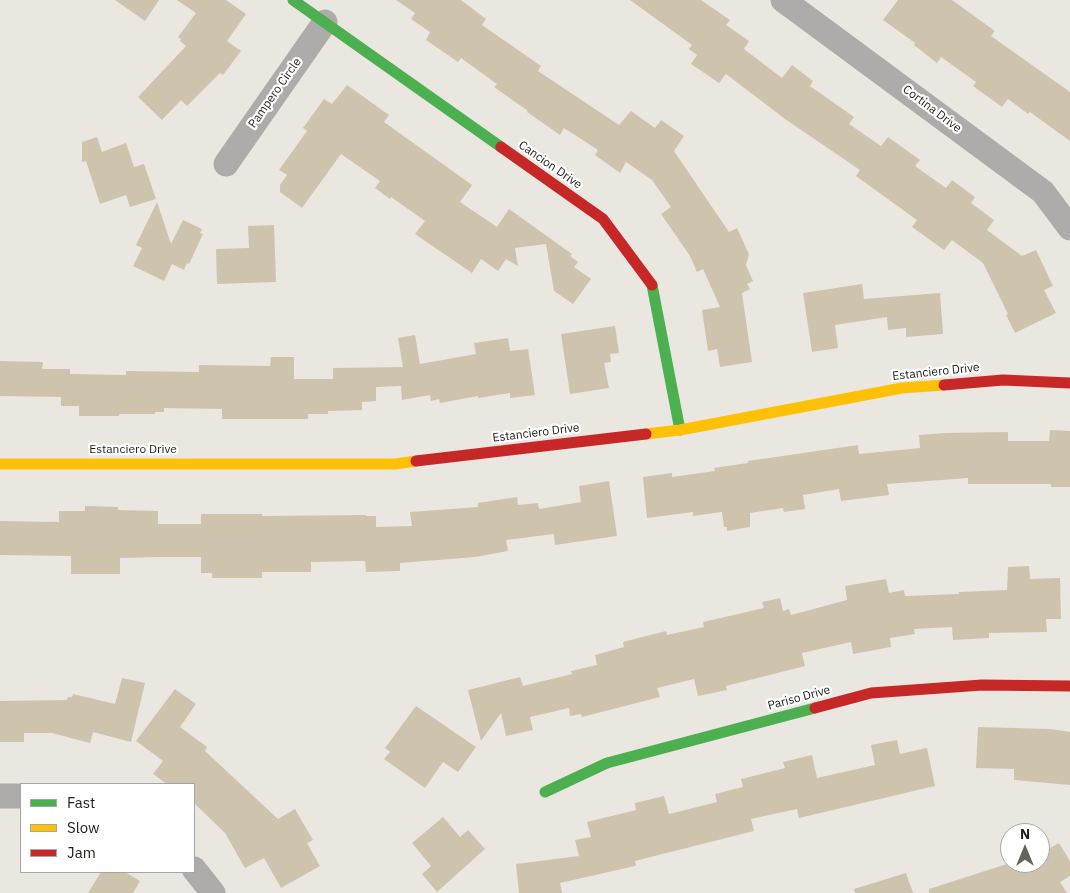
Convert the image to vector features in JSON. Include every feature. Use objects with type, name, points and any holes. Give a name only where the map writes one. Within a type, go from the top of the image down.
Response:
[{"type":"street","name":"Cancion Drive","points":[[293,0],[603,219],[652,285],[680,430]]},
{"type":"street","name":"Cortina Drive","points":[[796,3],[1043,192],[1070,228]]},
{"type":"street","name":"Pampero Circle","points":[[226,164],[325,22]]},
{"type":"street","name":"Estanciero Drive","points":[[0,464],[395,464],[680,430],[902,388],[1003,380],[1070,383]]},
{"type":"street","name":"Pariso Drive","points":[[545,792],[607,763],[871,693],[982,685],[1070,686]]},
{"type":"street","points":[[0,796],[20,796]]},
{"type":"street","points":[[195,870],[214,893]]},
{"type":"building","points":[[115,0],[159,0],[145,21]]},
{"type":"building","points":[[177,0],[226,0],[246,14],[227,41],[241,51],[223,75],[220,73],[187,106],[181,100],[162,120],[138,97],[186,46],[178,37],[196,13]]},
{"type":"building","points":[[396,0],[461,0],[486,19],[482,25],[541,66],[538,71],[619,125],[631,111],[655,128],[661,120],[684,136],[674,151],[729,232],[737,228],[749,254],[746,265],[753,281],[747,284],[750,289],[742,293],[752,362],[720,367],[717,349],[708,351],[702,310],[720,307],[703,269],[697,272],[690,256],[661,214],[671,207],[652,180],[626,162],[620,173],[595,155],[598,150],[564,128],[560,135],[527,112],[494,87],[497,84],[461,58],[458,62],[426,40],[430,32],[411,19],[415,13]]},
{"type":"building","points":[[630,0],[701,0],[730,20],[726,25],[749,41],[744,49],[782,78],[792,65],[813,81],[810,86],[854,117],[849,124],[881,146],[888,137],[920,160],[915,166],[946,188],[952,180],[975,197],[971,203],[994,220],[987,230],[1022,256],[1036,250],[1053,286],[1044,290],[1056,313],[1015,333],[1006,315],[1008,314],[983,263],[952,240],[944,250],[912,227],[917,220],[856,176],[860,170],[785,119],[726,74],[719,83],[691,64],[697,55],[689,49],[692,45]]},
{"type":"building","points":[[898,0],[952,0],[995,31],[991,36],[1070,92],[1070,141],[1030,112],[1028,114],[1008,99],[1002,107],[973,86],[976,82],[941,57],[937,63],[914,45],[915,43],[883,20]]},
{"type":"building","points":[[347,85],[389,115],[384,122],[472,185],[460,202],[497,227],[509,209],[572,254],[570,256],[578,262],[574,267],[591,279],[573,304],[554,291],[546,244],[515,248],[518,266],[506,259],[498,271],[481,259],[472,273],[415,234],[425,221],[375,188],[380,181],[341,154],[302,208],[280,192],[280,185],[287,175],[279,170],[307,131],[303,128],[324,99],[332,104]]},
{"type":"building","points":[[97,137],[102,152],[126,143],[134,167],[144,164],[156,199],[130,207],[126,195],[100,204],[86,161],[82,162],[82,142]]},
{"type":"building","points":[[157,202],[171,244],[183,220],[202,229],[200,233],[203,234],[189,264],[187,263],[184,270],[172,264],[164,281],[133,266],[142,248],[136,245]]},
{"type":"building","points":[[274,225],[276,282],[217,284],[216,249],[249,248],[248,226]]},
{"type":"building","points":[[862,284],[864,299],[940,293],[943,334],[906,337],[906,328],[888,330],[887,317],[835,325],[838,348],[812,352],[803,293]]},
{"type":"building","points":[[615,326],[619,353],[610,354],[611,362],[604,363],[609,388],[570,394],[561,334]]},
{"type":"building","points":[[415,335],[420,364],[476,354],[474,343],[508,338],[510,351],[528,349],[535,395],[510,398],[510,393],[478,398],[478,396],[440,403],[439,399],[431,401],[430,395],[402,400],[401,386],[376,387],[376,401],[362,402],[362,410],[328,411],[328,414],[308,414],[308,419],[222,419],[222,409],[164,408],[164,412],[155,412],[155,414],[79,416],[79,406],[61,406],[61,397],[0,396],[0,361],[43,362],[42,369],[70,369],[70,374],[126,375],[126,371],[199,372],[199,365],[270,366],[271,357],[294,357],[294,379],[333,379],[333,368],[403,367],[398,338]]},
{"type":"building","points":[[1050,430],[1070,431],[1070,487],[1051,487],[1051,484],[968,484],[968,478],[887,484],[889,495],[841,501],[839,489],[803,495],[805,509],[784,512],[783,508],[750,513],[750,527],[727,531],[727,527],[724,527],[722,512],[693,516],[693,512],[647,518],[643,477],[672,473],[672,477],[715,471],[714,468],[748,463],[748,461],[858,445],[859,454],[920,448],[919,435],[1008,432],[1008,441],[1049,441]]},
{"type":"building","points":[[609,481],[617,536],[555,545],[554,534],[506,540],[508,551],[475,557],[400,563],[400,571],[366,572],[365,561],[311,562],[311,572],[262,572],[262,578],[212,578],[212,573],[201,573],[201,557],[158,557],[120,558],[120,574],[71,574],[71,556],[0,555],[0,521],[59,522],[59,511],[85,511],[85,506],[118,507],[118,510],[158,511],[158,524],[201,524],[201,514],[262,514],[262,516],[366,515],[376,516],[376,527],[412,526],[410,512],[478,507],[478,503],[517,497],[518,505],[538,503],[539,509],[581,502],[579,486]]},
{"type":"building","points":[[1029,566],[1030,579],[1060,578],[1061,619],[1046,619],[1047,632],[989,633],[989,638],[953,640],[952,627],[914,629],[915,634],[890,638],[891,647],[853,654],[851,642],[802,653],[805,666],[726,686],[727,690],[698,696],[694,679],[657,688],[660,697],[582,717],[581,714],[570,716],[569,708],[530,717],[533,730],[506,736],[501,713],[481,741],[468,690],[520,677],[523,686],[572,674],[571,671],[597,665],[595,655],[624,647],[623,642],[666,631],[667,635],[704,627],[703,622],[764,608],[762,602],[780,598],[783,611],[789,609],[791,615],[847,600],[845,586],[886,579],[889,593],[904,590],[905,596],[1007,590],[1008,567]]},
{"type":"building","points":[[122,678],[145,683],[131,742],[93,732],[90,743],[52,733],[24,733],[24,742],[0,742],[0,701],[67,700],[73,694],[115,704]]},
{"type":"building","points":[[175,689],[196,704],[180,727],[207,747],[205,751],[278,819],[295,809],[313,840],[307,843],[320,866],[281,888],[264,858],[245,868],[225,833],[195,804],[195,783],[166,783],[153,774],[163,761],[136,741]]},
{"type":"building","points":[[416,706],[476,747],[458,772],[443,762],[425,788],[384,759],[390,752],[385,748]]},
{"type":"building","points":[[978,727],[1051,729],[1070,732],[1070,785],[1014,780],[1014,769],[976,768]]},
{"type":"building","points":[[897,740],[900,754],[927,748],[935,786],[799,818],[797,809],[751,819],[754,831],[635,861],[635,866],[560,883],[562,893],[519,893],[516,864],[579,856],[575,840],[591,837],[587,822],[636,810],[635,803],[664,796],[669,814],[717,802],[715,794],[743,787],[741,779],[785,768],[783,762],[812,755],[817,778],[875,765],[871,745]]},
{"type":"building","points":[[443,817],[460,837],[468,830],[485,849],[437,892],[422,874],[431,866],[412,843]]},
{"type":"building","points":[[1059,843],[1070,861],[1070,876],[1060,882],[1067,893],[929,893],[929,889],[1000,866],[1000,873],[1050,873],[1050,848]]},
{"type":"building","points":[[100,873],[127,873],[140,881],[133,893],[88,893]]},
{"type":"building","points":[[906,873],[913,893],[855,893],[854,889]]},
{"type":"traffic: fast","points":[[293,0],[501,147]]},
{"type":"traffic: fast","points":[[652,285],[680,430]]},
{"type":"traffic: fast","points":[[545,792],[607,763],[815,708]]},
{"type":"traffic: slow","points":[[646,434],[680,430],[902,388],[944,385]]},
{"type":"traffic: slow","points":[[0,464],[395,464],[416,461]]},
{"type":"traffic: jam","points":[[501,147],[603,219],[652,285]]},
{"type":"traffic: jam","points":[[944,385],[1003,380],[1070,383]]},
{"type":"traffic: jam","points":[[416,461],[646,434]]},
{"type":"traffic: jam","points":[[815,708],[871,693],[982,685],[1070,686]]}]
